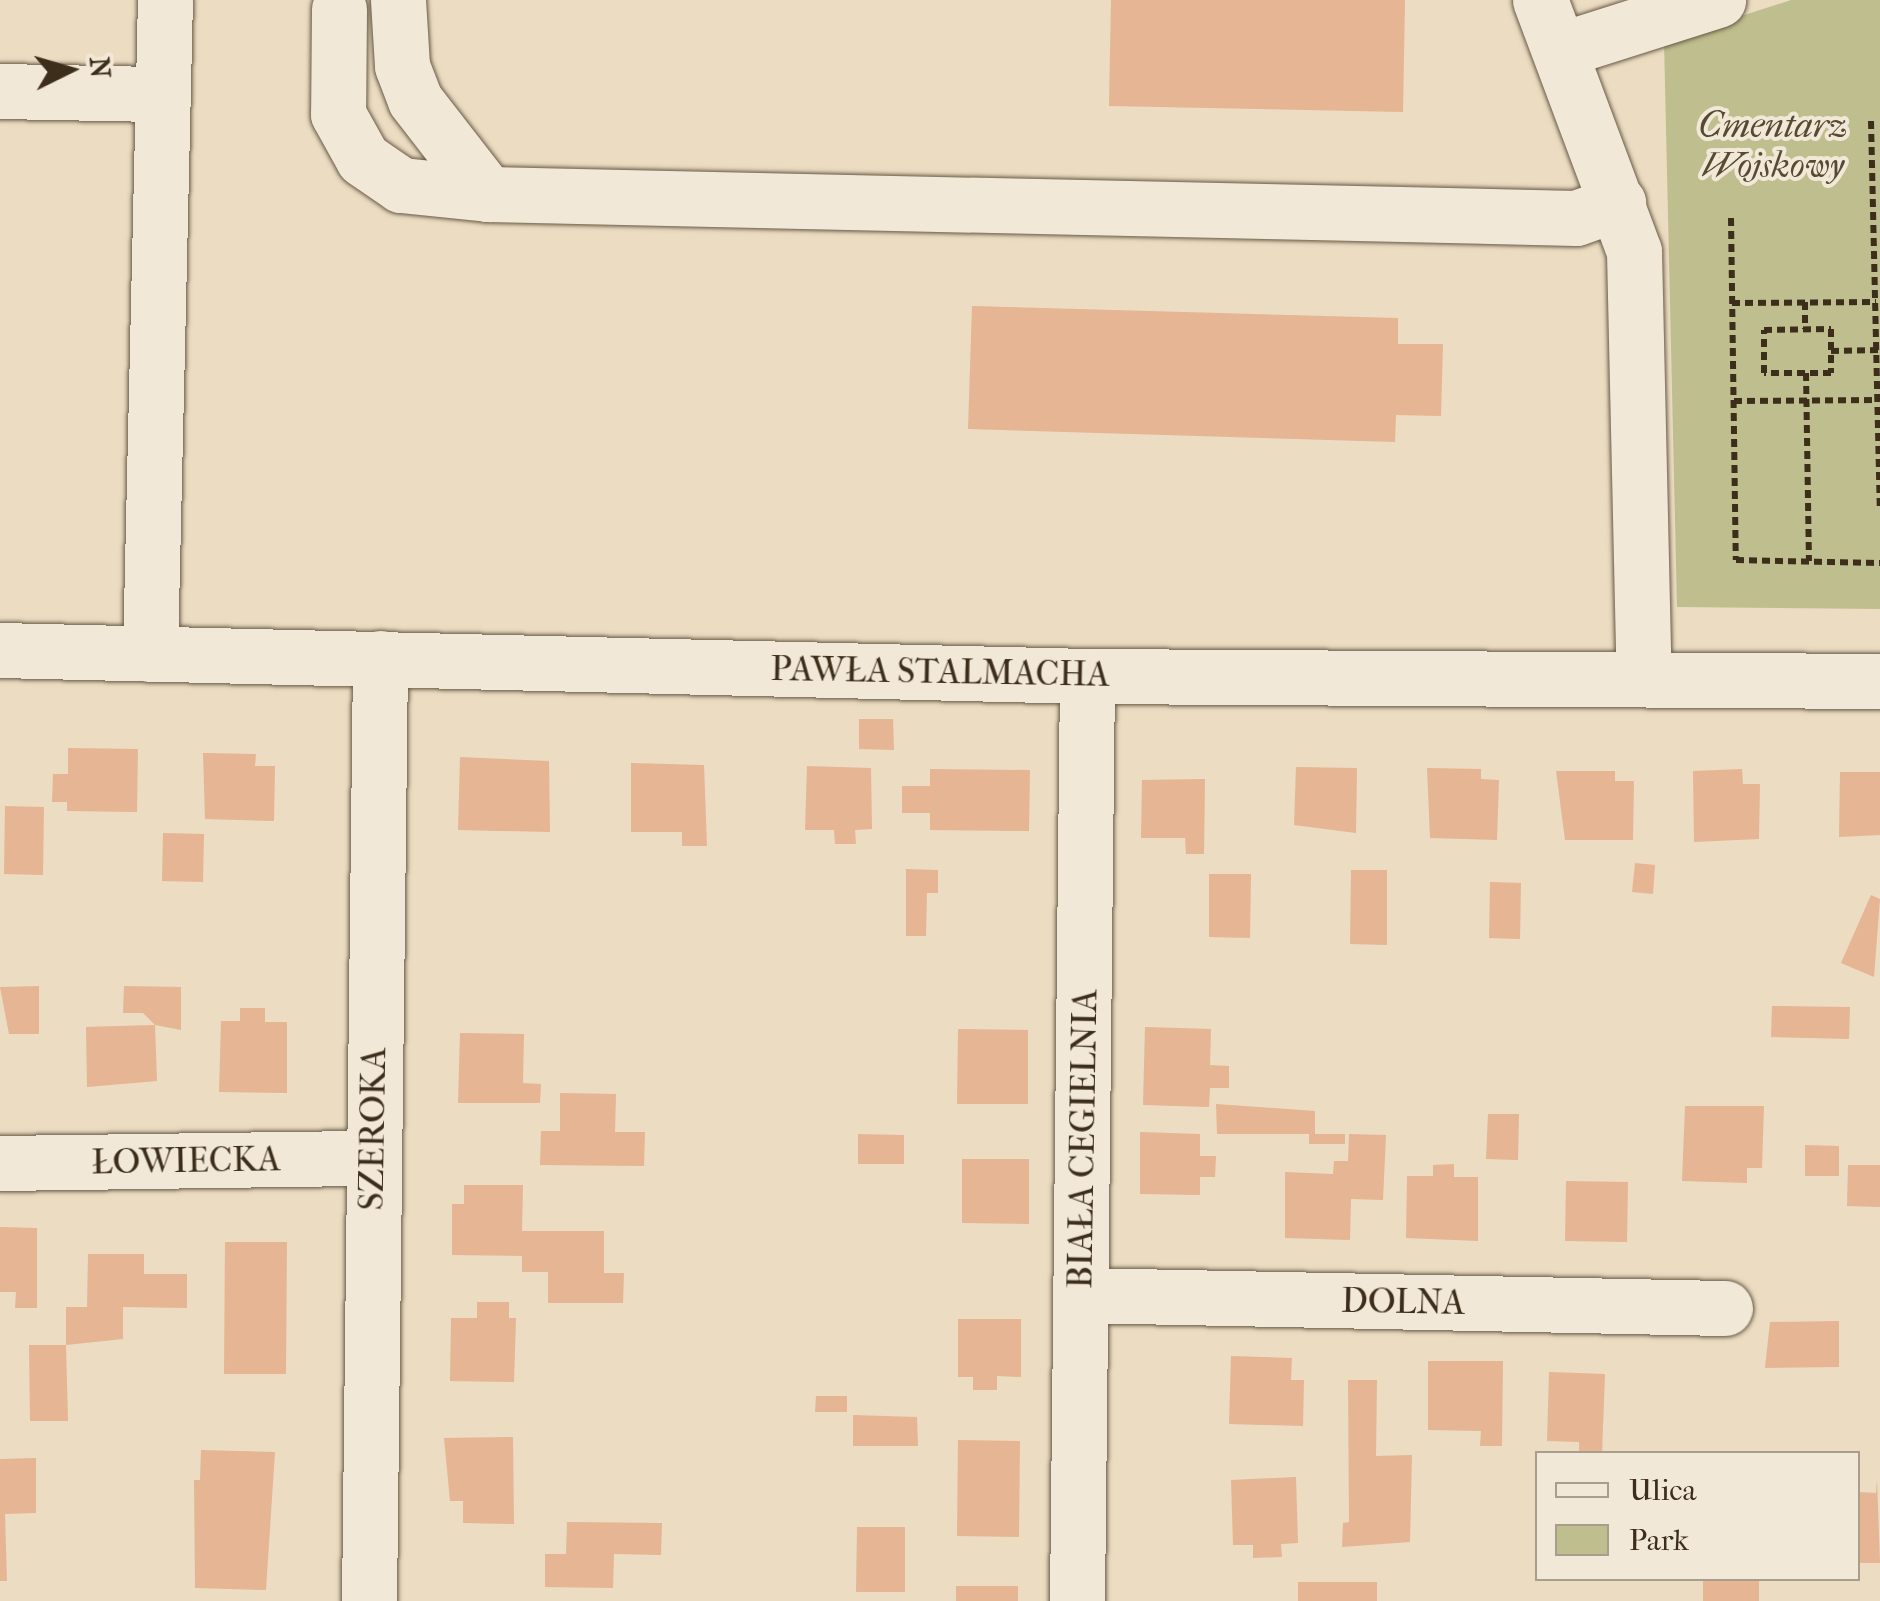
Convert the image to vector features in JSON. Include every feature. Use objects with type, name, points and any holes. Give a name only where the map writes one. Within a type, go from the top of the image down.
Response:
[{"type":"street","points":[[150,654],[165,0]]},
{"type":"street","points":[[398,0],[402,66],[415,100],[488,194]]},
{"type":"street","points":[[1540,0],[1634,252],[1644,678]]},
{"type":"street","points":[[1560,50],[1718,0]]},
{"type":"street","points":[[339,9],[338,114],[364,159],[400,185],[488,194],[1576,218],[1618,204]]},
{"type":"street","points":[[0,90],[162,94]]},
{"type":"street","name":"PAWŁA STALMACHA","points":[[0,650],[1088,676],[1880,681]]},
{"type":"street","name":"SZEROKA","points":[[369,1601],[380,658]]},
{"type":"street","name":"BIAŁA CEGIELNIA","points":[[1077,1601],[1088,676]]},
{"type":"street","name":"ŁOWIECKA","points":[[0,1163],[372,1158]]},
{"type":"street","name":"DOLNA","points":[[1082,1295],[1725,1308]]},
{"type":"path","points":[[1871,121],[1880,506]]},
{"type":"path","points":[[1731,218],[1736,560],[1880,563]]},
{"type":"path","points":[[1805,302],[1806,329]]},
{"type":"path","points":[[1732,303],[1876,302]]},
{"type":"path","points":[[1830,329],[1831,351],[1831,372],[1764,373],[1764,330],[1830,329]]},
{"type":"path","points":[[1831,351],[1878,350]]},
{"type":"path","points":[[1806,373],[1809,561]]},
{"type":"path","points":[[1734,401],[1878,400]]},
{"type":"green space","name":"Cmentarz Wojskowy","points":[[1791,0],[1880,0],[1880,609],[1677,607],[1664,41]]},
{"type":"building","points":[[1111,0],[1405,0],[1403,112],[1109,106]]},
{"type":"building","points":[[972,306],[1398,318],[1398,344],[1443,344],[1441,416],[1396,415],[1395,442],[968,429]]},
{"type":"building","points":[[859,719],[893,719],[894,750],[859,749]]},
{"type":"building","points":[[68,748],[138,749],[137,812],[67,811],[67,802],[52,802],[53,774],[68,774]]},
{"type":"building","points":[[203,753],[256,754],[255,766],[275,766],[274,821],[205,819]]},
{"type":"building","points":[[460,757],[549,761],[550,832],[458,830]]},
{"type":"building","points":[[631,763],[704,765],[707,846],[682,846],[682,832],[631,832]]},
{"type":"building","points":[[807,766],[871,768],[872,829],[855,830],[856,844],[835,844],[834,830],[805,830]]},
{"type":"building","points":[[1296,767],[1357,768],[1356,833],[1294,825]]},
{"type":"building","points":[[1427,768],[1481,769],[1481,779],[1499,780],[1497,840],[1430,838]]},
{"type":"building","points":[[930,769],[1030,770],[1029,831],[930,830],[930,813],[902,813],[902,786],[930,786]]},
{"type":"building","points":[[1742,769],[1743,784],[1760,784],[1759,839],[1694,842],[1693,771]]},
{"type":"building","points":[[1556,771],[1615,771],[1615,781],[1634,781],[1633,840],[1565,840]]},
{"type":"building","points":[[1840,772],[1880,772],[1880,835],[1839,837]]},
{"type":"building","points":[[1205,779],[1204,854],[1186,854],[1185,838],[1141,838],[1142,780]]},
{"type":"building","points":[[5,806],[44,807],[43,875],[4,874]]},
{"type":"building","points":[[163,833],[204,834],[203,882],[162,881]]},
{"type":"building","points":[[1635,863],[1655,865],[1653,894],[1632,892]]},
{"type":"building","points":[[906,869],[938,870],[938,893],[927,893],[926,936],[906,936]]},
{"type":"building","points":[[1351,870],[1387,870],[1387,945],[1350,944]]},
{"type":"building","points":[[1209,874],[1251,874],[1250,938],[1209,937]]},
{"type":"building","points":[[1490,882],[1521,883],[1520,939],[1489,938]]},
{"type":"building","points":[[1871,895],[1880,899],[1874,977],[1841,963]]},
{"type":"building","points":[[39,986],[39,1034],[9,1034],[0,987]]},
{"type":"building","points":[[124,986],[181,987],[181,1030],[155,1025],[143,1013],[123,1013]]},
{"type":"building","points":[[1772,1006],[1850,1007],[1849,1039],[1771,1037]]},
{"type":"building","points":[[240,1008],[265,1008],[265,1022],[287,1022],[287,1093],[219,1092],[221,1021],[240,1021]]},
{"type":"building","points":[[155,1025],[157,1081],[87,1087],[86,1027]]},
{"type":"building","points":[[1145,1027],[1211,1029],[1210,1065],[1229,1066],[1229,1088],[1210,1088],[1209,1107],[1143,1105]]},
{"type":"building","points":[[958,1029],[1028,1030],[1028,1104],[957,1104]]},
{"type":"building","points":[[460,1033],[524,1034],[523,1083],[541,1084],[540,1103],[458,1103]]},
{"type":"building","points":[[560,1093],[616,1094],[615,1132],[645,1132],[644,1166],[540,1165],[541,1131],[560,1131]]},
{"type":"building","points":[[1216,1104],[1315,1111],[1315,1134],[1345,1134],[1345,1144],[1309,1144],[1309,1134],[1217,1134]]},
{"type":"building","points":[[1685,1106],[1764,1106],[1762,1168],[1747,1168],[1747,1183],[1682,1181]]},
{"type":"building","points":[[1488,1114],[1519,1114],[1518,1160],[1486,1159]]},
{"type":"building","points":[[1140,1132],[1200,1134],[1200,1156],[1216,1156],[1215,1177],[1200,1177],[1200,1195],[1140,1194]]},
{"type":"building","points":[[858,1134],[904,1135],[904,1164],[858,1164]]},
{"type":"building","points":[[1349,1134],[1386,1135],[1383,1200],[1351,1199],[1350,1240],[1285,1238],[1285,1172],[1333,1174],[1334,1161],[1348,1161]]},
{"type":"building","points":[[1805,1145],[1839,1146],[1839,1176],[1805,1176]]},
{"type":"building","points":[[962,1159],[1029,1159],[1029,1224],[962,1223]]},
{"type":"building","points":[[1454,1164],[1454,1177],[1478,1177],[1478,1241],[1406,1238],[1407,1176],[1433,1176],[1433,1165]]},
{"type":"building","points":[[1848,1165],[1880,1165],[1880,1207],[1847,1206]]},
{"type":"building","points":[[1566,1181],[1628,1182],[1627,1242],[1565,1241]]},
{"type":"building","points":[[464,1185],[523,1185],[522,1231],[604,1231],[604,1273],[624,1273],[623,1303],[548,1303],[548,1272],[522,1272],[522,1256],[452,1255],[452,1204],[464,1204]]},
{"type":"building","points":[[0,1227],[37,1228],[37,1308],[15,1308],[16,1292],[0,1292]]},
{"type":"building","points":[[225,1242],[287,1242],[286,1374],[224,1374]]},
{"type":"building","points":[[88,1254],[144,1254],[144,1274],[187,1274],[187,1308],[123,1307],[123,1339],[66,1345],[66,1307],[87,1307]]},
{"type":"building","points":[[477,1302],[509,1302],[509,1318],[516,1318],[514,1382],[450,1381],[451,1318],[477,1318]]},
{"type":"building","points":[[958,1319],[1021,1319],[1021,1377],[997,1376],[997,1390],[973,1390],[973,1377],[958,1377]]},
{"type":"building","points":[[1839,1321],[1839,1367],[1765,1368],[1770,1322]]},
{"type":"building","points":[[29,1345],[66,1345],[68,1421],[30,1421]]},
{"type":"building","points":[[1231,1356],[1292,1358],[1291,1380],[1304,1380],[1303,1426],[1229,1424]]},
{"type":"building","points":[[1428,1361],[1503,1361],[1502,1446],[1480,1446],[1481,1431],[1428,1430]]},
{"type":"building","points":[[1549,1372],[1605,1374],[1602,1451],[1579,1451],[1579,1442],[1547,1441]]},
{"type":"building","points":[[1348,1380],[1377,1380],[1376,1456],[1412,1455],[1410,1542],[1342,1547],[1343,1523],[1349,1522]]},
{"type":"building","points":[[816,1396],[847,1396],[847,1412],[815,1412]]},
{"type":"building","points":[[853,1415],[917,1417],[918,1446],[853,1446]]},
{"type":"building","points":[[513,1437],[514,1524],[463,1523],[463,1501],[450,1501],[444,1438]]},
{"type":"building","points":[[958,1440],[1020,1441],[1019,1537],[957,1536]]},
{"type":"building","points":[[201,1450],[275,1452],[266,1590],[195,1588],[194,1480],[200,1480]]},
{"type":"building","points":[[36,1458],[36,1513],[5,1514],[7,1581],[0,1581],[0,1459]]},
{"type":"building","points":[[1296,1477],[1298,1543],[1281,1544],[1282,1557],[1253,1558],[1253,1545],[1233,1545],[1231,1480]]},
{"type":"building","points":[[1877,1479],[1880,1563],[1860,1563],[1860,1492],[1876,1493]]},
{"type":"building","points":[[567,1522],[662,1523],[661,1555],[614,1554],[613,1588],[545,1587],[545,1554],[566,1554]]},
{"type":"building","points":[[857,1527],[905,1527],[905,1592],[856,1592]]},
{"type":"building","points":[[1703,1581],[1759,1581],[1759,1601],[1703,1601]]},
{"type":"building","points":[[1298,1582],[1377,1582],[1377,1601],[1298,1601]]},
{"type":"building","points":[[956,1586],[1018,1586],[1018,1601],[956,1601]]}]
